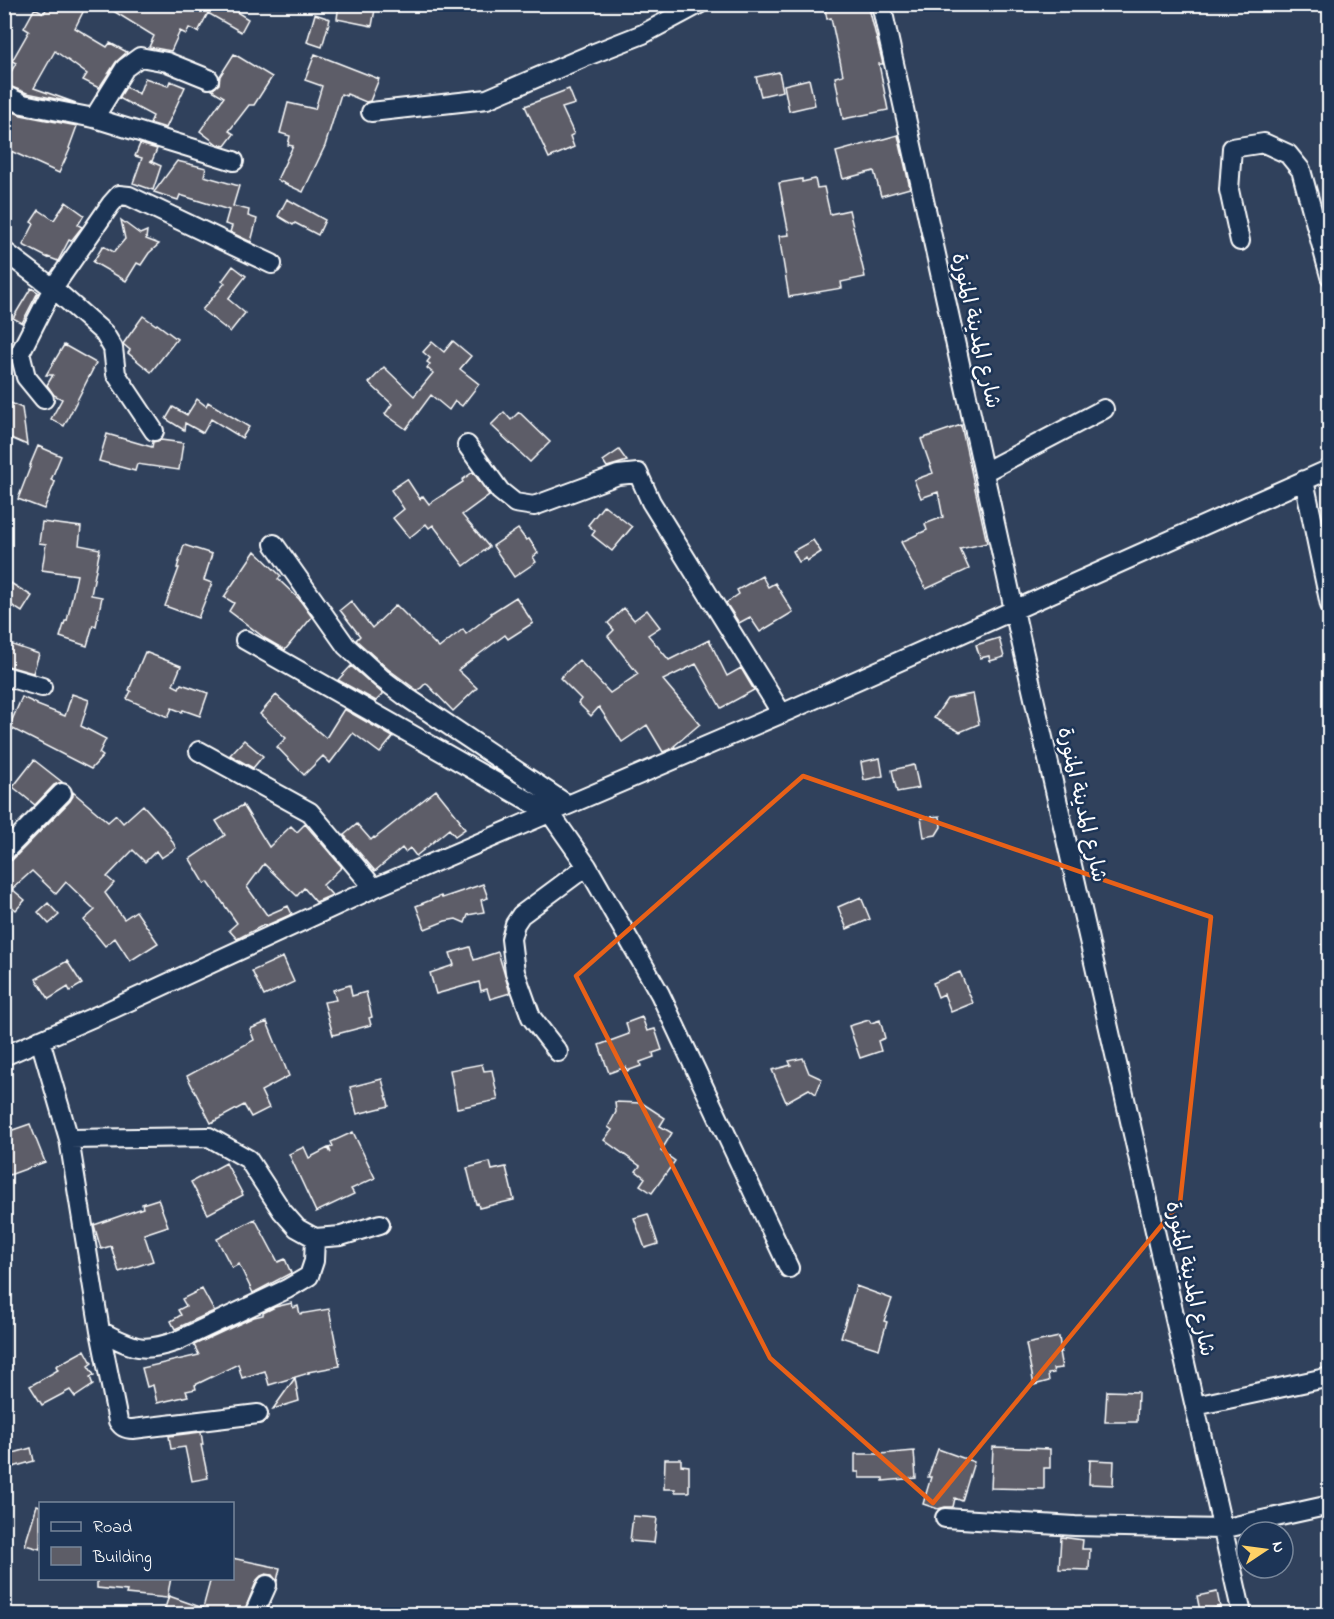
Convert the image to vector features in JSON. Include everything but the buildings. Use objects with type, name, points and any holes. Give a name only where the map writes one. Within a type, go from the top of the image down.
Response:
[{"type":"street","points":[[371,112],[487,99],[644,34],[670,11],[699,4]]},
{"type":"street","name":"شارع المدينة المنورة","points":[[880,4],[1014,610],[1242,1614]]},
{"type":"street","points":[[94,118],[125,68],[140,57],[167,62],[210,78]]},
{"type":"street","points":[[4,95],[23,104],[94,118],[234,161]]},
{"type":"street","points":[[1240,241],[1229,190],[1232,148],[1264,143],[1288,154],[1301,170],[1329,276]]},
{"type":"street","points":[[44,399],[26,377],[20,353],[53,288],[119,195],[129,196],[272,264]]},
{"type":"street","points":[[4,250],[53,288],[104,333],[112,348],[116,374],[154,431]]},
{"type":"street","points":[[984,472],[1104,410]]},
{"type":"street","points":[[467,445],[500,492],[514,503],[534,506],[618,475],[638,473],[651,502],[782,714]]},
{"type":"street","points":[[4,1056],[121,1005],[374,888],[782,714],[1329,469]]},
{"type":"street","points":[[1304,480],[1329,604]]},
{"type":"street","points":[[274,544],[346,646],[381,678],[568,805]]},
{"type":"street","points":[[245,640],[550,813],[587,866],[660,994],[789,1268]]},
{"type":"street","points":[[4,676],[42,687]]},
{"type":"street","points":[[199,751],[309,812],[374,888]]},
{"type":"street","points":[[4,852],[62,793]]},
{"type":"street","points":[[558,1052],[531,1017],[515,972],[511,939],[515,924],[521,915],[587,866]]},
{"type":"street","points":[[40,1040],[69,1139],[100,1331],[118,1421],[126,1429],[258,1414]]},
{"type":"street","points":[[69,1139],[209,1137],[248,1159],[282,1211],[297,1228],[315,1238],[341,1236],[380,1224]]},
{"type":"street","points":[[100,1331],[138,1348],[149,1349],[177,1341],[287,1289],[309,1276],[314,1261],[315,1238]]},
{"type":"street","points":[[1195,1406],[1329,1377]]},
{"type":"street","points":[[945,1518],[1075,1526],[1222,1529],[1329,1506]]},
{"type":"street","points":[[254,1614],[267,1585]]},
{"type":"highlighted area","points":[[803,776],[1211,917],[1180,1203],[933,1503],[770,1358],[576,976]]}]
